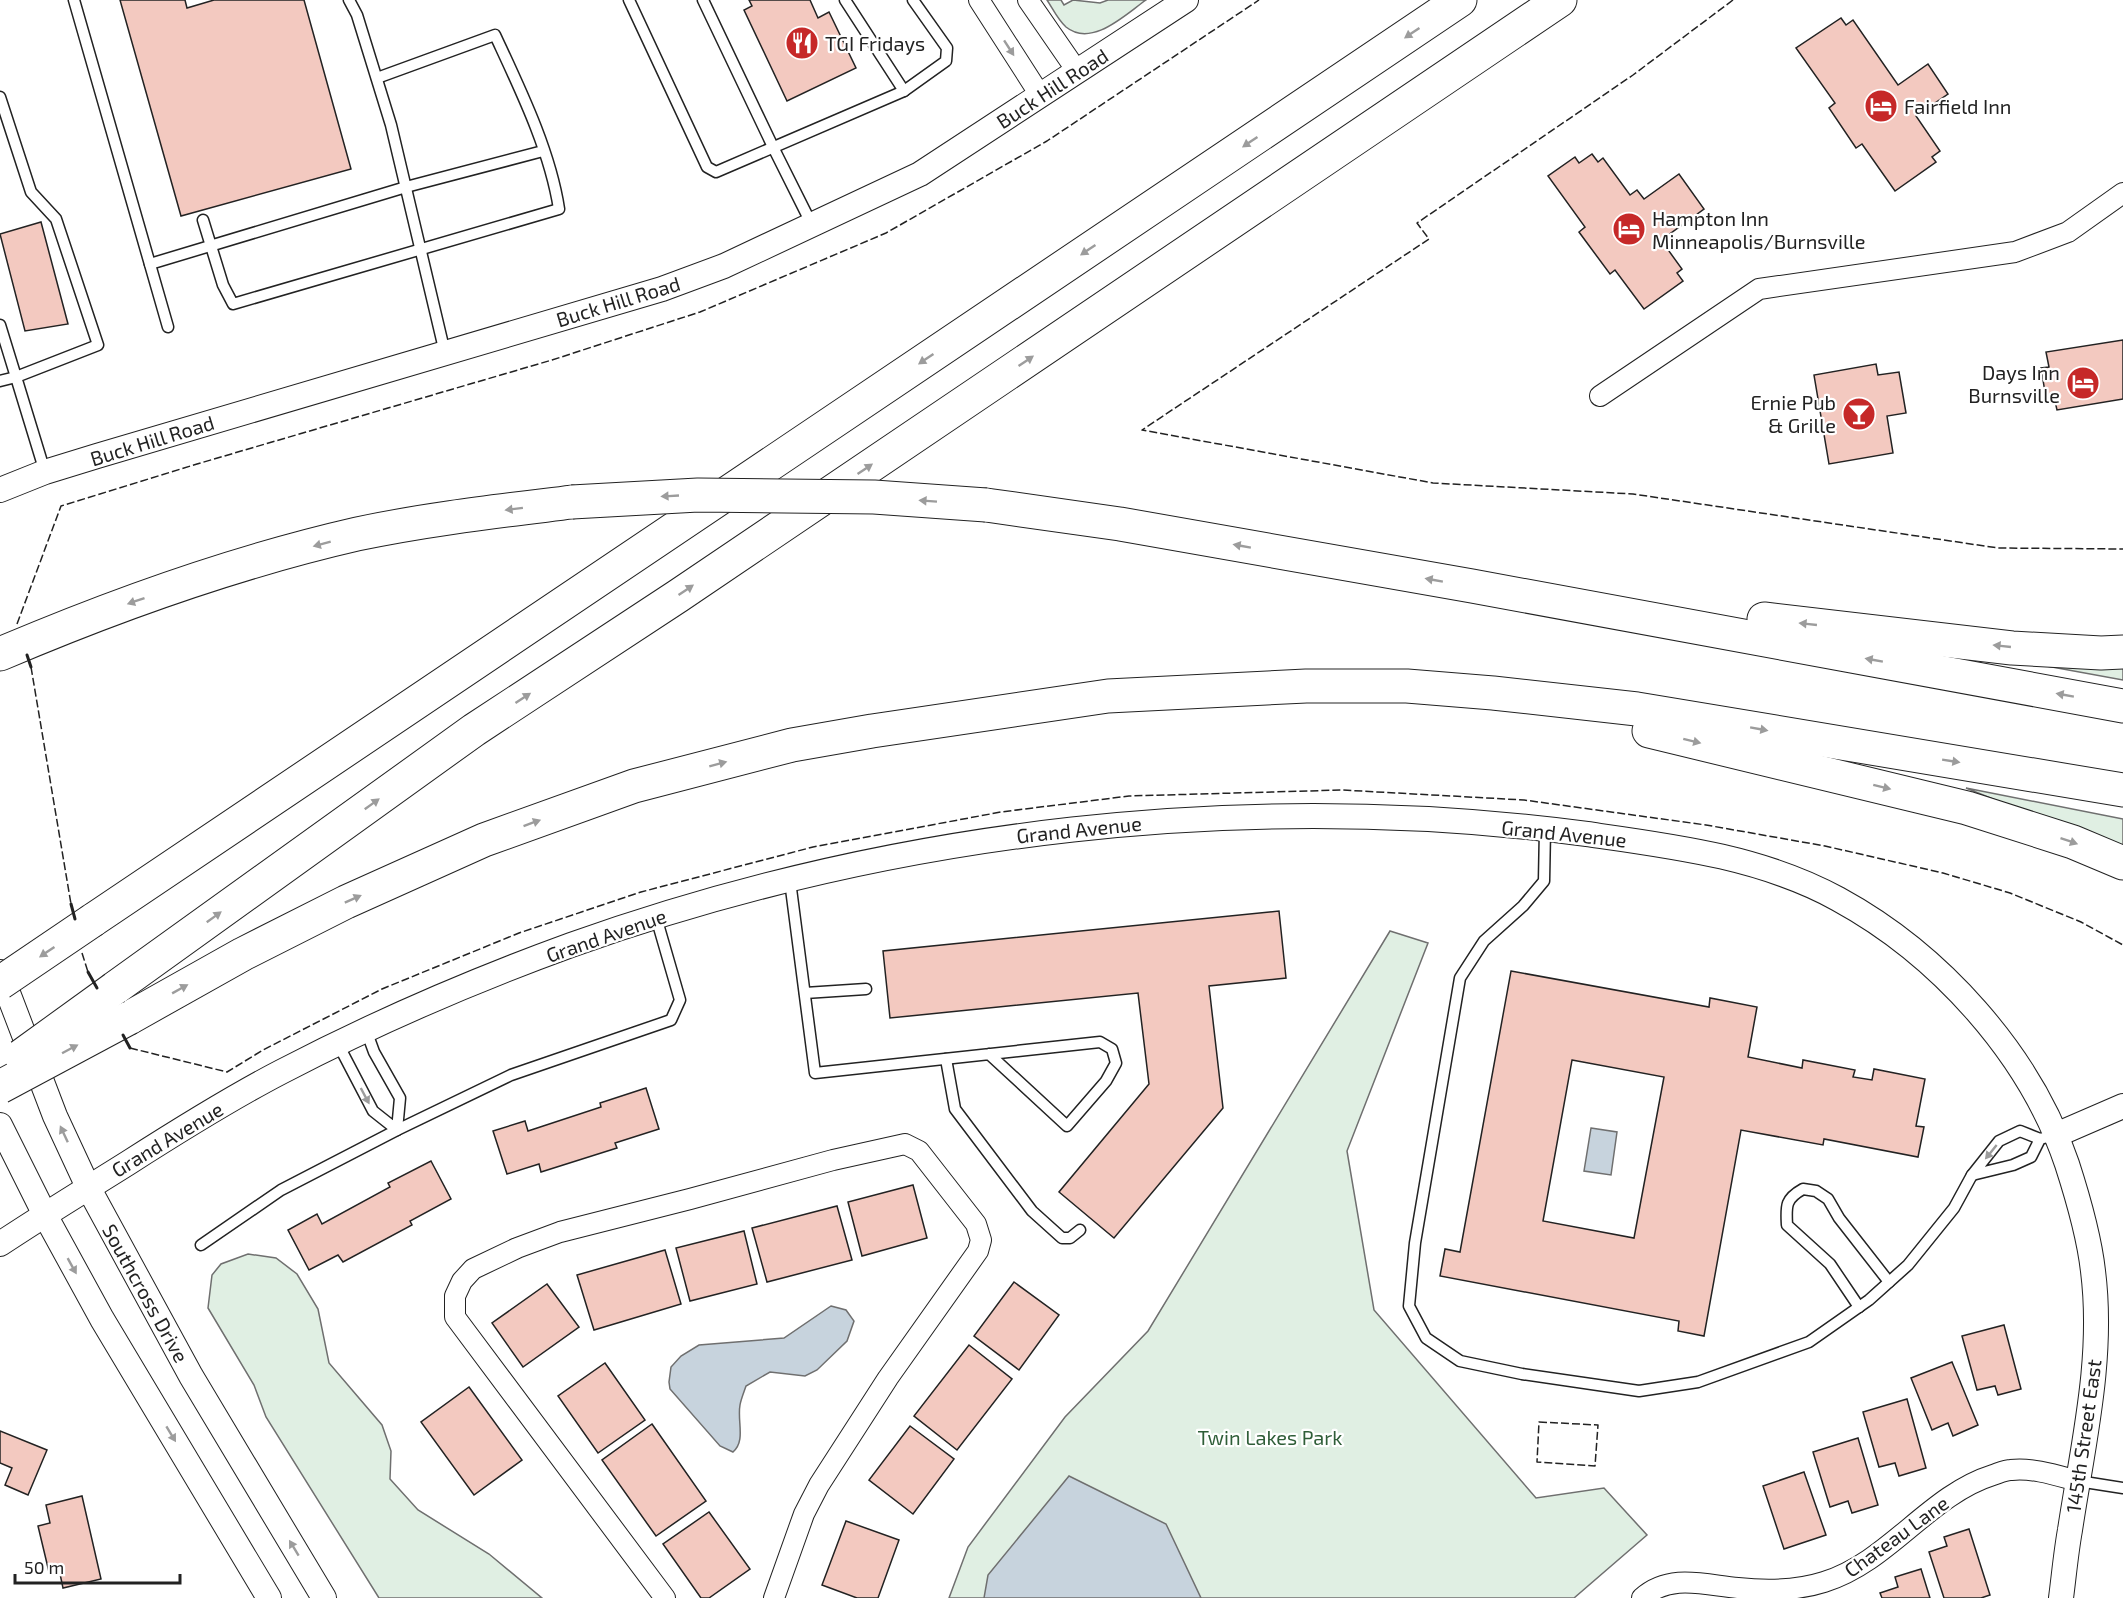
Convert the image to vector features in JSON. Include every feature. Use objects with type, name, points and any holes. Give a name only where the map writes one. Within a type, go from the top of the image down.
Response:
[{"type":"highway","points":[[0,983],[1460,0]]},
{"type":"highway","points":[[0,1071],[474,730],[678,596],[1560,0]]},
{"type":"highway","points":[[0,654],[40,637],[228,569],[357,534],[459,516],[572,502],[698,495],[874,497],[986,505],[1120,524],[1472,586],[2123,706]]},
{"type":"highway","points":[[1472,586],[2012,648],[2123,652]]},
{"type":"highway","points":[[0,1087],[243,954],[346,902],[484,840],[634,786],[792,745],[1108,696],[1306,686],[1407,686],[1493,693],[1637,708],[2123,790]]},
{"type":"highway","points":[[1493,693],[1967,808],[2073,842],[2123,863]]},
{"type":"street","points":[[979,0],[1040,95]]},
{"type":"street","points":[[1028,0],[1077,71]]},
{"type":"street","name":"Buck Hill Road","points":[[0,490],[45,472],[663,289],[724,266],[920,174],[1186,0]]},
{"type":"street","points":[[1600,396],[1760,289],[2015,252],[2068,232],[2123,193]]},
{"type":"street","name":"Grand Avenue","points":[[0,1244],[199,1118],[279,1073],[366,1030],[488,976],[574,944],[656,917],[829,870],[946,847],[1053,830],[1142,822],[1325,816],[1545,828],[1648,842],[1722,856],[1780,874],[1837,898],[1901,940],[1956,989],[2003,1042],[2032,1089],[2048,1137]]},
{"type":"street","name":"Southcross Drive","points":[[0,972],[55,1116],[88,1187],[191,1376],[324,1598]]},
{"type":"street","points":[[2048,1137],[2123,1106]]},
{"type":"street","points":[[0,1125],[45,1215],[102,1319],[269,1598]]},
{"type":"street","name":"145th Street East","points":[[2048,1137],[2080,1210],[2093,1269],[2096,1319],[2095,1363],[2088,1429],[2061,1598]]},
{"type":"street","points":[[665,1598],[455,1317],[454,1296],[462,1281],[473,1269],[517,1248],[560,1232],[833,1160],[905,1144],[919,1151],[976,1224],[981,1240],[978,1251],[888,1378],[819,1485],[804,1514],[774,1598]]},
{"type":"street","name":"Chateau Lane","points":[[1642,1598],[1650,1591],[1671,1582],[1698,1582],[1772,1590],[1821,1583],[1852,1572],[1959,1491],[1982,1479],[2011,1470],[2042,1473],[2078,1481]]},
{"type":"lane","points":[[74,0],[168,327]]},
{"type":"lane","points":[[629,0],[707,167],[716,172],[774,149],[904,91],[946,61],[947,48],[913,0]]},
{"type":"lane","points":[[703,0],[812,225]]},
{"type":"lane","points":[[845,0],[904,91]]},
{"type":"lane","points":[[351,1],[391,125],[445,352]]},
{"type":"lane","points":[[203,220],[223,285],[233,304],[559,209],[531,113],[495,36],[377,78]]},
{"type":"lane","points":[[0,97],[2,114],[31,192],[56,219],[99,345],[0,381]]},
{"type":"lane","points":[[150,264],[406,188],[543,151]]},
{"type":"lane","points":[[0,325],[45,472]]},
{"type":"lane","points":[[1545,828],[1544,881],[1523,906],[1484,941],[1460,978],[1415,1243],[1409,1306],[1426,1338],[1460,1361],[1522,1374],[1639,1391],[1698,1382],[1809,1342],[1859,1307],[1908,1265],[1954,1208],[1972,1175],[2000,1141],[2020,1131],[2048,1137],[2031,1157],[2013,1165],[1972,1175]]},
{"type":"lane","points":[[790,881],[815,1073],[946,1059],[989,1054],[1101,1042],[1112,1049],[1116,1063],[1106,1081],[1067,1126],[989,1054]]},
{"type":"lane","points":[[201,1245],[281,1190],[397,1130],[511,1076],[672,1020],[680,1000],[656,917]]},
{"type":"lane","points":[[805,993],[866,989]]},
{"type":"lane","points":[[366,1030],[374,1052],[400,1098],[397,1130]]},
{"type":"lane","points":[[338,1044],[373,1111],[397,1130]]},
{"type":"lane","points":[[946,1059],[955,1109],[1032,1211],[1062,1238],[1070,1238],[1080,1230]]},
{"type":"lane","points":[[1859,1307],[1830,1264],[1787,1225],[1786,1208],[1791,1195],[1803,1189],[1816,1191],[1828,1199],[1839,1218],[1889,1282]]},
{"type":"lane","points":[[2078,1481],[2123,1488]]},
{"type":"green space","points":[[1047,0],[1061,0],[1064,5],[1073,0],[1100,3],[1108,0],[1146,0],[1108,27],[1087,34],[1066,27]]},
{"type":"green space","points":[[2123,663],[2123,680],[2041,665]]},
{"type":"green space","points":[[1966,788],[2123,819],[2123,852]]},
{"type":"green space","name":"Twin Lakes Park","points":[[1390,931],[1428,943],[1347,1151],[1374,1310],[1536,1498],[1604,1488],[1647,1535],[1574,1598],[949,1598],[968,1547],[1065,1417],[1148,1331]]},
{"type":"green space","points":[[248,1254],[276,1258],[297,1274],[318,1309],[329,1363],[382,1425],[391,1451],[390,1479],[418,1510],[489,1554],[542,1598],[379,1598],[266,1417],[254,1385],[208,1308],[212,1275],[221,1264]]},
{"type":"shaded area","points":[[1591,1128],[1617,1132],[1611,1175],[1584,1171]]},
{"type":"shaded area","points":[[831,1306],[846,1310],[854,1321],[847,1341],[817,1370],[805,1376],[770,1372],[746,1386],[739,1411],[740,1437],[733,1452],[720,1446],[670,1389],[671,1367],[681,1356],[699,1345],[784,1338]]},
{"type":"shaded area","points":[[1069,1476],[1166,1524],[1201,1598],[984,1598],[988,1575]]},
{"type":"building","points":[[120,0],[185,0],[187,8],[214,0],[304,0],[351,169],[181,216]]},
{"type":"building","name":"TGI Fridays","points":[[749,0],[810,0],[818,18],[829,12],[856,68],[787,101],[744,10],[752,6]]},
{"type":"building","name":"Fairfield Inn","points":[[1841,18],[1846,25],[1853,20],[1898,85],[1928,64],[1948,94],[1916,116],[1940,151],[1932,157],[1936,162],[1895,191],[1862,144],[1856,148],[1829,108],[1835,103],[1796,48]]},
{"type":"building","name":"Hampton Inn Minneapolis/Burnsville","points":[[1592,154],[1598,162],[1603,158],[1630,195],[1637,190],[1644,199],[1679,174],[1704,209],[1667,236],[1672,243],[1666,247],[1682,269],[1677,273],[1683,281],[1644,309],[1615,270],[1610,274],[1579,232],[1585,227],[1548,176],[1575,157],[1579,163]]},
{"type":"building","points":[[41,222],[68,324],[25,331],[0,234]]},
{"type":"building","name":"Days Inn Burnsville","points":[[2123,340],[2123,399],[2057,410],[2054,397],[2046,398],[2041,368],[2049,367],[2046,352]]},
{"type":"building","name":"Ernie Pub & Grille","points":[[1876,364],[1878,375],[1899,372],[1906,413],[1887,416],[1893,453],[1829,464],[1814,375]]},
{"type":"building","points":[[1279,911],[1286,978],[1209,986],[1223,1108],[1114,1238],[1059,1192],[1149,1084],[1138,993],[890,1018],[883,951]]},
{"type":"building","points":[[1511,971],[1709,1007],[1710,998],[1757,1007],[1748,1057],[1802,1068],[1803,1060],[1855,1070],[1853,1077],[1872,1080],[1874,1069],[1925,1079],[1916,1126],[1924,1127],[1918,1157],[1824,1139],[1823,1145],[1741,1130],[1704,1336],[1678,1331],[1679,1321],[1440,1276],[1445,1249],[1460,1252]],"holes":[[[1572,1060],[1664,1077],[1634,1238],[1543,1221]]]},
{"type":"building","points":[[646,1088],[659,1129],[615,1143],[617,1148],[541,1172],[539,1164],[507,1174],[493,1131],[525,1121],[528,1131],[601,1107],[600,1103]]},
{"type":"building","points":[[431,1161],[451,1199],[410,1221],[412,1225],[343,1262],[338,1255],[309,1270],[288,1230],[317,1214],[322,1224],[390,1187],[388,1183]]},
{"type":"building","points":[[913,1185],[927,1238],[862,1256],[848,1202]]},
{"type":"building","points":[[837,1206],[852,1260],[767,1282],[752,1228]]},
{"type":"building","points":[[744,1231],[757,1284],[690,1301],[676,1248]]},
{"type":"building","points":[[665,1250],[681,1304],[594,1330],[577,1275]]},
{"type":"building","points":[[1014,1282],[1059,1315],[1019,1370],[974,1336]]},
{"type":"building","points":[[547,1284],[579,1327],[523,1367],[492,1323]]},
{"type":"building","points":[[2004,1325],[2021,1389],[1998,1395],[1995,1386],[1977,1390],[1962,1336]]},
{"type":"building","points":[[969,1345],[1012,1379],[957,1450],[914,1416]]},
{"type":"building","points":[[1952,1362],[1978,1425],[1953,1436],[1948,1423],[1932,1430],[1911,1378]]},
{"type":"building","points":[[605,1363],[645,1420],[598,1453],[558,1396]]},
{"type":"building","points":[[469,1387],[522,1460],[474,1495],[421,1422]]},
{"type":"building","points":[[1907,1399],[1926,1468],[1899,1476],[1895,1463],[1879,1467],[1863,1412]]},
{"type":"building","points":[[652,1424],[706,1501],[656,1536],[602,1460]]},
{"type":"building","points":[[910,1426],[954,1459],[913,1514],[869,1480]]},
{"type":"building","points":[[0,1431],[47,1450],[28,1495],[5,1485],[12,1468],[0,1463]]},
{"type":"building","points":[[1858,1438],[1878,1505],[1852,1513],[1848,1501],[1830,1507],[1813,1452]]},
{"type":"building","points":[[1804,1472],[1826,1535],[1784,1549],[1763,1486]]},
{"type":"building","points":[[82,1496],[101,1579],[63,1588],[59,1569],[49,1572],[38,1526],[50,1523],[46,1505]]},
{"type":"building","points":[[709,1512],[750,1569],[709,1598],[701,1598],[663,1544]]},
{"type":"building","points":[[846,1521],[899,1540],[878,1598],[857,1598],[822,1585]]},
{"type":"building","points":[[1969,1529],[1990,1595],[1981,1598],[1944,1598],[1929,1552],[1947,1546],[1944,1537]]},
{"type":"building","points":[[1921,1569],[1930,1598],[1882,1598],[1880,1593],[1898,1587],[1895,1577]]},
{"type":"fence","points":[[17,624],[61,506],[552,360],[700,312],[886,233],[1047,141],[1259,0]]},
{"type":"fence","points":[[1733,0],[1633,75],[1417,223],[1429,239],[1142,430],[1433,483],[1633,494],[1998,548],[2123,549]]},
{"type":"fence","points":[[31,667],[71,904]]},
{"type":"fence","points":[[130,1048],[227,1072],[263,1050],[382,989],[519,933],[641,892],[813,847],[1001,812],[1129,796],[1342,790],[1524,800],[1706,825],[1825,846],[1943,873],[2010,893],[2081,922],[2123,945]]},
{"type":"fence","points":[[82,953],[88,972]]},
{"type":"fence","points":[[1539,1422],[1598,1425],[1595,1466],[1537,1462],[1539,1422]]},
{"type":"wall","points":[[27,655],[31,667]]},
{"type":"wall","points":[[71,904],[75,919]]},
{"type":"wall","points":[[88,972],[97,988]]},
{"type":"wall","points":[[123,1035],[130,1048]]},
{"type":"place","name":"TGI Fridays","points":[[802,43]]},
{"type":"place","name":"Fairfield Inn","points":[[1881,106]]},
{"type":"place","name":"Hampton Inn Minneapolis/Burnsville","points":[[1629,229]]},
{"type":"place","name":"Days Inn Burnsville","points":[[2083,383]]},
{"type":"place","name":"Ernie Pub & Grille","points":[[1859,414]]}]
